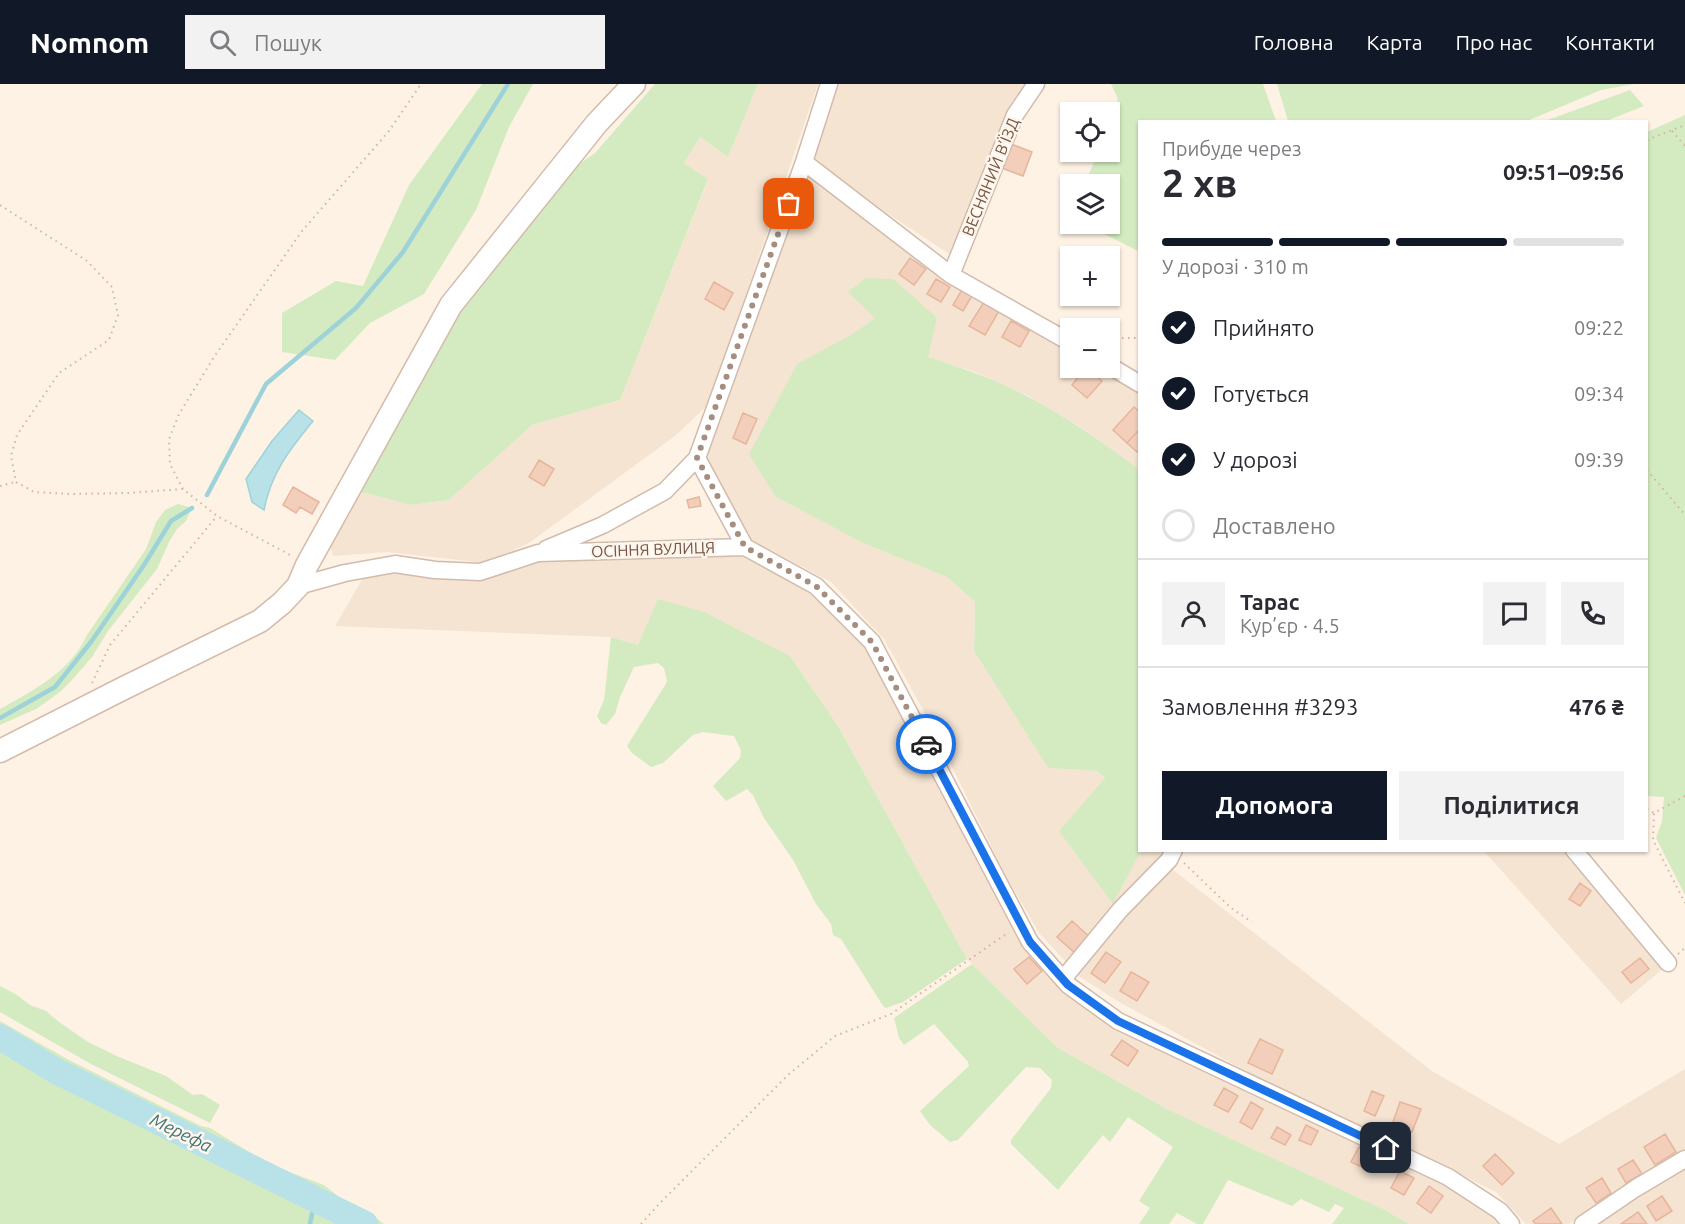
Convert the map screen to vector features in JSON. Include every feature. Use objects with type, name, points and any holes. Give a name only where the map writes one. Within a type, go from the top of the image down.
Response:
[{"type":"street","points":[[0,752],[260,621],[282,603],[298,586],[307,565],[451,305],[597,123],[634,84]]},
{"type":"street","points":[[538,553],[603,525],[665,491],[697,458],[804,162],[829,84]]},
{"type":"street","name":"ВЕСНЯНИЙ В’ЇЗД","points":[[951,274],[1015,115],[1036,84]]},
{"type":"street","points":[[804,162],[951,274],[1060,337]]},
{"type":"street","points":[[1120,372],[1138,383]]},
{"type":"street","points":[[697,458],[745,547],[816,586],[872,642],[1030,942],[1068,985],[1118,1021],[1448,1177],[1500,1211],[1511,1224]]},
{"type":"street","name":"ОСІННЯ ВУЛИЦЯ","points":[[298,586],[345,573],[395,564],[435,570],[480,572],[538,553],[745,547]]},
{"type":"street","points":[[1062,979],[1120,910],[1174,852]]},
{"type":"street","points":[[1576,852],[1668,963]]},
{"type":"street","points":[[1583,1224],[1636,1188],[1685,1159]]},
{"type":"path","points":[[307,565],[217,516],[183,489],[170,464],[169,439],[179,414],[214,357],[302,231],[389,131],[421,84]]},
{"type":"path","points":[[1648,140],[1685,125]]},
{"type":"path","points":[[1671,131],[1685,146]]},
{"type":"path","points":[[0,205],[87,261],[112,287],[118,315],[109,340],[59,373],[17,435],[11,456],[16,482]]},
{"type":"path","points":[[1120,338],[1138,339]]},
{"type":"path","points":[[1648,471],[1685,515]]},
{"type":"path","points":[[0,486],[16,482],[34,492],[71,494],[183,489]]},
{"type":"path","points":[[80,710],[110,645],[217,516]]},
{"type":"path","points":[[1654,813],[1685,796]]},
{"type":"path","points":[[1648,810],[1654,813]]},
{"type":"path","points":[[1654,813],[1653,840],[1685,903]]},
{"type":"path","points":[[1174,852],[1231,908],[1252,922]]},
{"type":"path","points":[[641,1224],[788,1075],[835,1036],[891,1014],[1021,924]]},
{"type":"shaded area","points":[[758,84],[818,84],[708,405],[675,436],[529,543],[486,563],[387,552],[333,556],[329,540],[361,492],[411,505],[449,500],[532,425],[620,400],[708,180],[684,163],[700,137],[728,157]]},
{"type":"shaded area","points":[[834,84],[1025,84],[1001,136],[954,257],[882,210],[816,161],[811,154]]},
{"type":"shaded area","points":[[815,171],[1060,339],[1060,378],[1120,378],[1120,376],[1138,386],[1138,469],[1082,428],[1027,395],[975,372],[927,357],[875,318],[851,335],[863,543],[947,577],[975,602],[974,651],[1048,768],[1097,771],[1105,779],[1113,904],[1140,852],[1164,852],[1127,899],[1067,963],[1039,933],[1004,872],[933,728],[884,639],[831,582],[748,538],[705,456],[804,175]]},
{"type":"shaded area","points":[[745,550],[816,586],[869,644],[1029,942],[1118,1024],[1446,1178],[1509,1224],[1409,1224],[1383,1209],[1169,1110],[1058,1048],[967,959],[838,726],[790,656],[638,645],[611,637],[335,626],[363,578],[421,569],[478,576],[538,557]]},
{"type":"shaded area","points":[[1485,852],[1570,852],[1665,967],[1621,1004]]},
{"type":"shaded area","points":[[1168,866],[1432,1071],[1559,1144],[1685,1069],[1685,1149],[1629,1183],[1569,1224],[1526,1224],[1496,1192],[1396,1142],[1272,1085],[1119,1002],[1074,973]]},
{"type":"shaded area","points":[[1685,1164],[1685,1224],[1593,1224]]},
{"type":"green space","points":[[482,84],[533,84],[509,127],[476,210],[424,294],[370,323],[335,360],[282,352],[282,313],[336,281],[363,286],[409,185]]},
{"type":"green space","points":[[655,84],[758,84],[728,157],[700,137],[684,163],[708,179],[620,400],[532,425],[449,500],[411,505],[361,492],[385,448],[402,405],[439,338],[559,178],[595,153]]},
{"type":"green space","points":[[1111,84],[1263,84],[1276,120],[1138,120],[1138,251],[1105,234],[1120,234],[1120,174],[1089,174],[1094,162],[1120,162],[1120,102],[1117,102],[1118,99]]},
{"type":"green space","points":[[1277,84],[1634,84],[1601,90],[1529,120],[1288,120]]},
{"type":"green space","points":[[1630,90],[1644,106],[1609,120],[1548,120]]},
{"type":"green space","points":[[1685,115],[1685,895],[1656,838],[1662,821],[1664,797],[1648,796],[1648,132]]},
{"type":"green space","points":[[866,278],[893,279],[937,318],[928,357],[991,379],[1027,396],[1085,431],[1138,469],[1138,852],[1140,852],[1113,904],[1059,831],[1105,778],[1097,771],[1048,768],[974,651],[975,602],[947,577],[863,543],[775,496],[749,454],[797,364],[851,335],[875,318],[848,292]]},
{"type":"green space","points":[[178,504],[192,508],[186,521],[177,529],[169,542],[157,569],[108,631],[92,657],[61,691],[49,700],[36,709],[0,725],[0,709],[50,678],[80,648],[146,549],[156,522],[165,510]]},
{"type":"green space","points":[[658,599],[704,612],[790,656],[838,726],[967,959],[903,1002],[886,1008],[841,939],[833,935],[831,924],[816,904],[793,860],[764,818],[753,795],[747,789],[726,801],[713,786],[740,758],[741,750],[734,736],[703,732],[693,735],[663,763],[651,767],[632,753],[627,746],[667,682],[664,668],[658,663],[634,667],[615,714],[606,725],[601,723],[597,716],[604,700],[611,637],[638,645]]},
{"type":"green space","points":[[972,964],[1058,1048],[1169,1110],[1383,1209],[1409,1224],[1332,1224],[1344,1208],[1335,1204],[1329,1212],[1301,1199],[1292,1206],[1228,1180],[1203,1224],[1197,1224],[1177,1213],[1169,1224],[1139,1224],[1150,1208],[1139,1201],[1173,1147],[1128,1117],[1110,1142],[1103,1135],[1058,1190],[1011,1144],[1011,1140],[1051,1088],[1052,1080],[1040,1068],[1026,1067],[958,1140],[950,1142],[930,1125],[920,1111],[969,1066],[968,1062],[934,1024],[904,1045],[899,1038],[894,1018]]},
{"type":"green space","points":[[0,986],[30,1005],[46,1011],[88,1042],[166,1076],[193,1095],[202,1094],[220,1105],[210,1123],[91,1064],[0,1012]]},
{"type":"green space","points":[[0,1021],[69,1060],[201,1126],[210,1128],[271,1165],[324,1185],[343,1200],[366,1210],[384,1224],[0,1224]]},
{"type":"water","points":[[299,410],[313,421],[289,452],[277,473],[271,484],[264,510],[252,502],[246,479],[272,441]]},
{"type":"building","points":[[1011,144],[1032,152],[1023,176],[1002,168]]},
{"type":"building","points":[[910,258],[926,269],[914,285],[899,274]]},
{"type":"building","points":[[936,279],[950,287],[941,302],[927,294]]},
{"type":"building","points":[[714,282],[733,293],[724,310],[705,299]]},
{"type":"building","points":[[963,288],[973,294],[963,311],[953,305]]},
{"type":"building","points":[[984,302],[999,311],[985,335],[969,326]]},
{"type":"building","points":[[1011,321],[1029,331],[1020,347],[1002,337]]},
{"type":"building","points":[[1078,378],[1098,378],[1102,381],[1087,398],[1072,385]]},
{"type":"building","points":[[1134,407],[1138,410],[1138,431],[1127,443],[1113,430]]},
{"type":"building","points":[[743,413],[757,419],[746,444],[733,438]]},
{"type":"building","points":[[1138,431],[1137,452],[1127,443]]},
{"type":"building","points":[[539,460],[554,469],[544,486],[529,477]]},
{"type":"building","points":[[293,487],[319,502],[312,514],[300,507],[296,513],[283,505]]},
{"type":"building","points":[[699,497],[701,506],[689,508],[687,500]]},
{"type":"building","points":[[1580,883],[1591,891],[1580,906],[1569,899]]},
{"type":"building","points":[[1072,921],[1092,939],[1077,955],[1057,937]]},
{"type":"building","points":[[1106,952],[1121,962],[1105,983],[1091,973]]},
{"type":"building","points":[[1029,957],[1042,971],[1027,984],[1014,969]]},
{"type":"building","points":[[1640,958],[1649,969],[1631,983],[1622,972]]},
{"type":"building","points":[[1131,972],[1149,982],[1137,1001],[1120,991]]},
{"type":"building","points":[[1260,1039],[1283,1050],[1272,1074],[1248,1063]]},
{"type":"building","points":[[1122,1040],[1138,1051],[1128,1066],[1111,1055]]},
{"type":"building","points":[[1224,1088],[1238,1096],[1228,1112],[1214,1105]]},
{"type":"building","points":[[1372,1091],[1384,1096],[1375,1116],[1364,1111]]},
{"type":"building","points":[[1251,1102],[1263,1109],[1252,1129],[1240,1122]]},
{"type":"building","points":[[1400,1102],[1421,1109],[1412,1132],[1392,1125]]},
{"type":"building","points":[[1306,1125],[1318,1131],[1311,1145],[1299,1140]]},
{"type":"building","points":[[1277,1127],[1291,1135],[1285,1145],[1271,1138]]},
{"type":"building","points":[[1665,1134],[1676,1152],[1655,1165],[1644,1147]]},
{"type":"building","points":[[1359,1147],[1372,1153],[1364,1168],[1351,1162]]},
{"type":"building","points":[[1495,1154],[1514,1173],[1502,1185],[1483,1166]]},
{"type":"building","points":[[1633,1160],[1642,1174],[1626,1183],[1618,1169]]},
{"type":"building","points":[[1400,1171],[1414,1178],[1404,1195],[1391,1188]]},
{"type":"building","points":[[1602,1178],[1611,1193],[1596,1203],[1586,1188]]},
{"type":"building","points":[[1429,1186],[1443,1196],[1431,1213],[1417,1203]]},
{"type":"building","points":[[1662,1196],[1672,1211],[1656,1221],[1647,1206]]},
{"type":"building","points":[[1551,1208],[1562,1224],[1536,1224],[1533,1221]]},
{"type":"building","points":[[1638,1212],[1647,1224],[1621,1224]]},
{"type":"waterway","points":[[207,495],[266,384],[356,308],[403,252],[508,84]]},
{"type":"waterway","points":[[0,718],[55,687],[91,642],[171,521],[192,508]]},
{"type":"waterway","name":"Мерефа","points":[[0,1037],[56,1071],[365,1224]]},
{"type":"waterway","points":[[310,1224],[315,1199]]},
{"type":"way so far","points":[[789,204],[697,458],[745,547],[816,586],[872,642],[926,744]]},
{"type":"route","points":[[926,744],[1030,942],[1068,985],[1118,1021],[1386,1148]]}]
